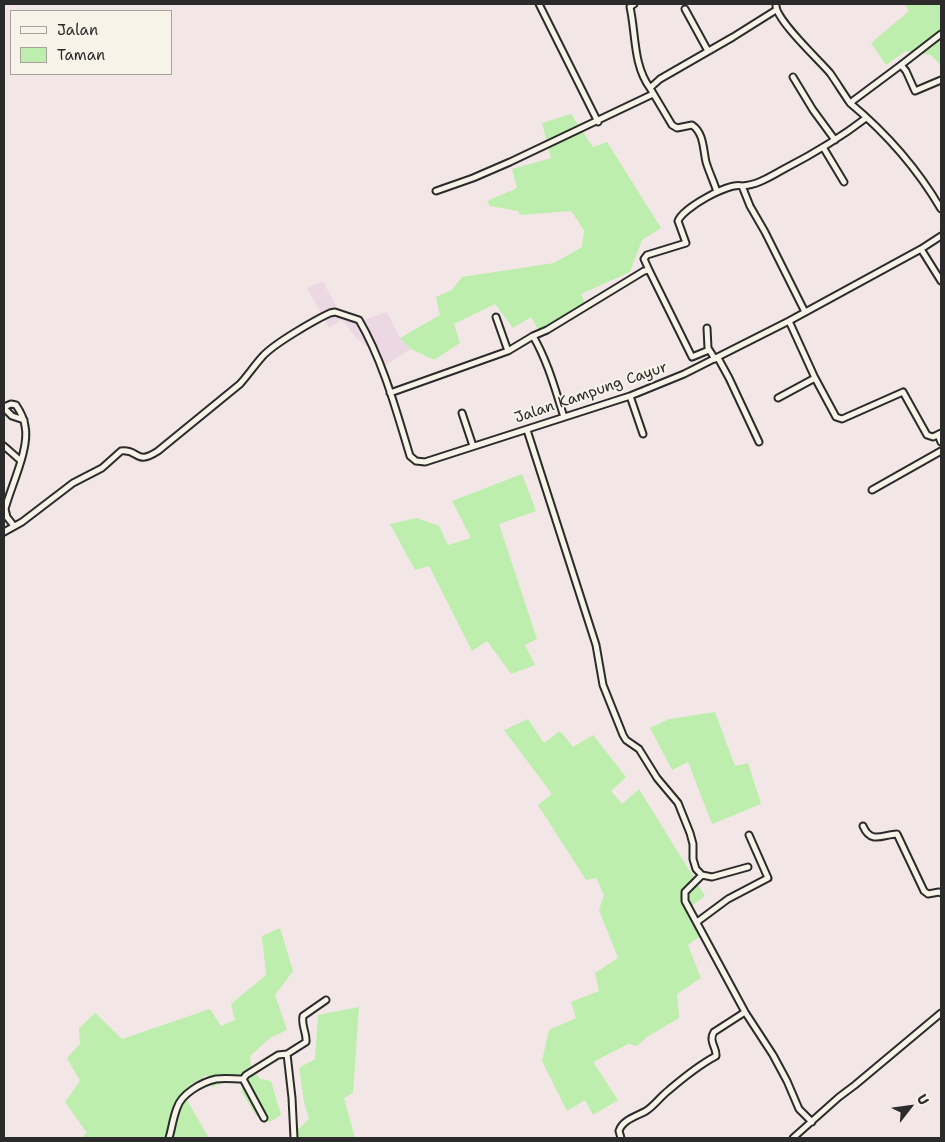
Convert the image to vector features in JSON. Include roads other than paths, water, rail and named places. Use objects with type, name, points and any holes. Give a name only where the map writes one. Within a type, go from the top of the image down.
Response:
[{"type":"street","points":[[539,4],[598,122]]},
{"type":"street","points":[[634,4],[630,7],[638,64],[642,76],[668,120],[675,127],[689,125],[697,129],[702,138],[706,162],[717,192]]},
{"type":"street","points":[[650,88],[660,78],[733,37],[777,6],[789,27],[830,74],[850,103],[908,159],[941,209]]},
{"type":"street","points":[[685,9],[708,51]]},
{"type":"street","points":[[850,103],[941,34]]},
{"type":"street","points":[[901,65],[906,71],[915,91],[941,80]]},
{"type":"street","points":[[793,77],[813,110],[835,140]]},
{"type":"street","points":[[436,191],[473,178],[598,122],[653,94]]},
{"type":"street","points":[[709,350],[692,357],[644,259],[647,255],[686,243],[678,226],[678,221],[679,217],[694,206],[717,192],[737,185],[758,183],[835,140],[866,118]]},
{"type":"street","points":[[823,147],[844,182]]},
{"type":"street","points":[[742,186],[750,206],[796,292],[804,312]]},
{"type":"street","name":"Jalan Kampung Cayur","points":[[390,393],[410,456],[416,461],[425,462],[630,396],[684,374],[804,312],[921,249],[941,236]]},
{"type":"street","points":[[921,249],[941,281]]},
{"type":"street","points":[[4,532],[73,483],[102,468],[121,451],[128,451],[140,458],[150,456],[240,384],[262,357],[273,347],[328,314],[334,312],[359,320],[390,393],[508,351],[533,336],[548,330],[644,271],[649,270]]},
{"type":"street","points":[[496,317],[508,351]]},
{"type":"street","points":[[789,320],[834,416],[842,419],[903,392],[927,435],[931,437],[939,434],[941,442]]},
{"type":"street","points":[[707,328],[709,350],[729,378],[759,442]]},
{"type":"street","points":[[533,336],[552,379],[564,417]]},
{"type":"street","points":[[778,398],[815,378]]},
{"type":"street","points":[[630,396],[643,434]]},
{"type":"street","points":[[14,526],[4,510],[21,461],[26,434],[24,420],[16,405],[11,404],[4,408],[12,416],[24,420]]},
{"type":"street","points":[[462,413],[473,446]]},
{"type":"street","points":[[527,430],[596,644],[603,685],[626,740],[638,749],[657,778],[678,804],[692,840],[694,864],[702,875],[720,876],[748,867]]},
{"type":"street","points":[[4,446],[21,461]]},
{"type":"street","points":[[872,490],[941,451]]},
{"type":"street","points":[[864,826],[867,833],[879,838],[897,834],[924,891],[928,894],[941,893]]},
{"type":"street","points":[[697,922],[728,899],[768,878],[749,835]]},
{"type":"street","points":[[702,875],[684,893],[685,901],[745,1012],[790,1085],[799,1109],[808,1119]]},
{"type":"street","points":[[169,1138],[181,1099],[209,1081],[243,1079],[278,1055],[286,1054],[306,1042],[302,1026],[303,1016],[326,1000]]},
{"type":"street","points":[[621,1138],[618,1131],[622,1124],[652,1107],[698,1066],[716,1056],[711,1040],[714,1032],[745,1012]]},
{"type":"street","points":[[793,1138],[808,1119],[856,1085],[941,1014]]},
{"type":"street","points":[[286,1054],[292,1098],[294,1138]]},
{"type":"street","points":[[243,1079],[264,1118]]}]
